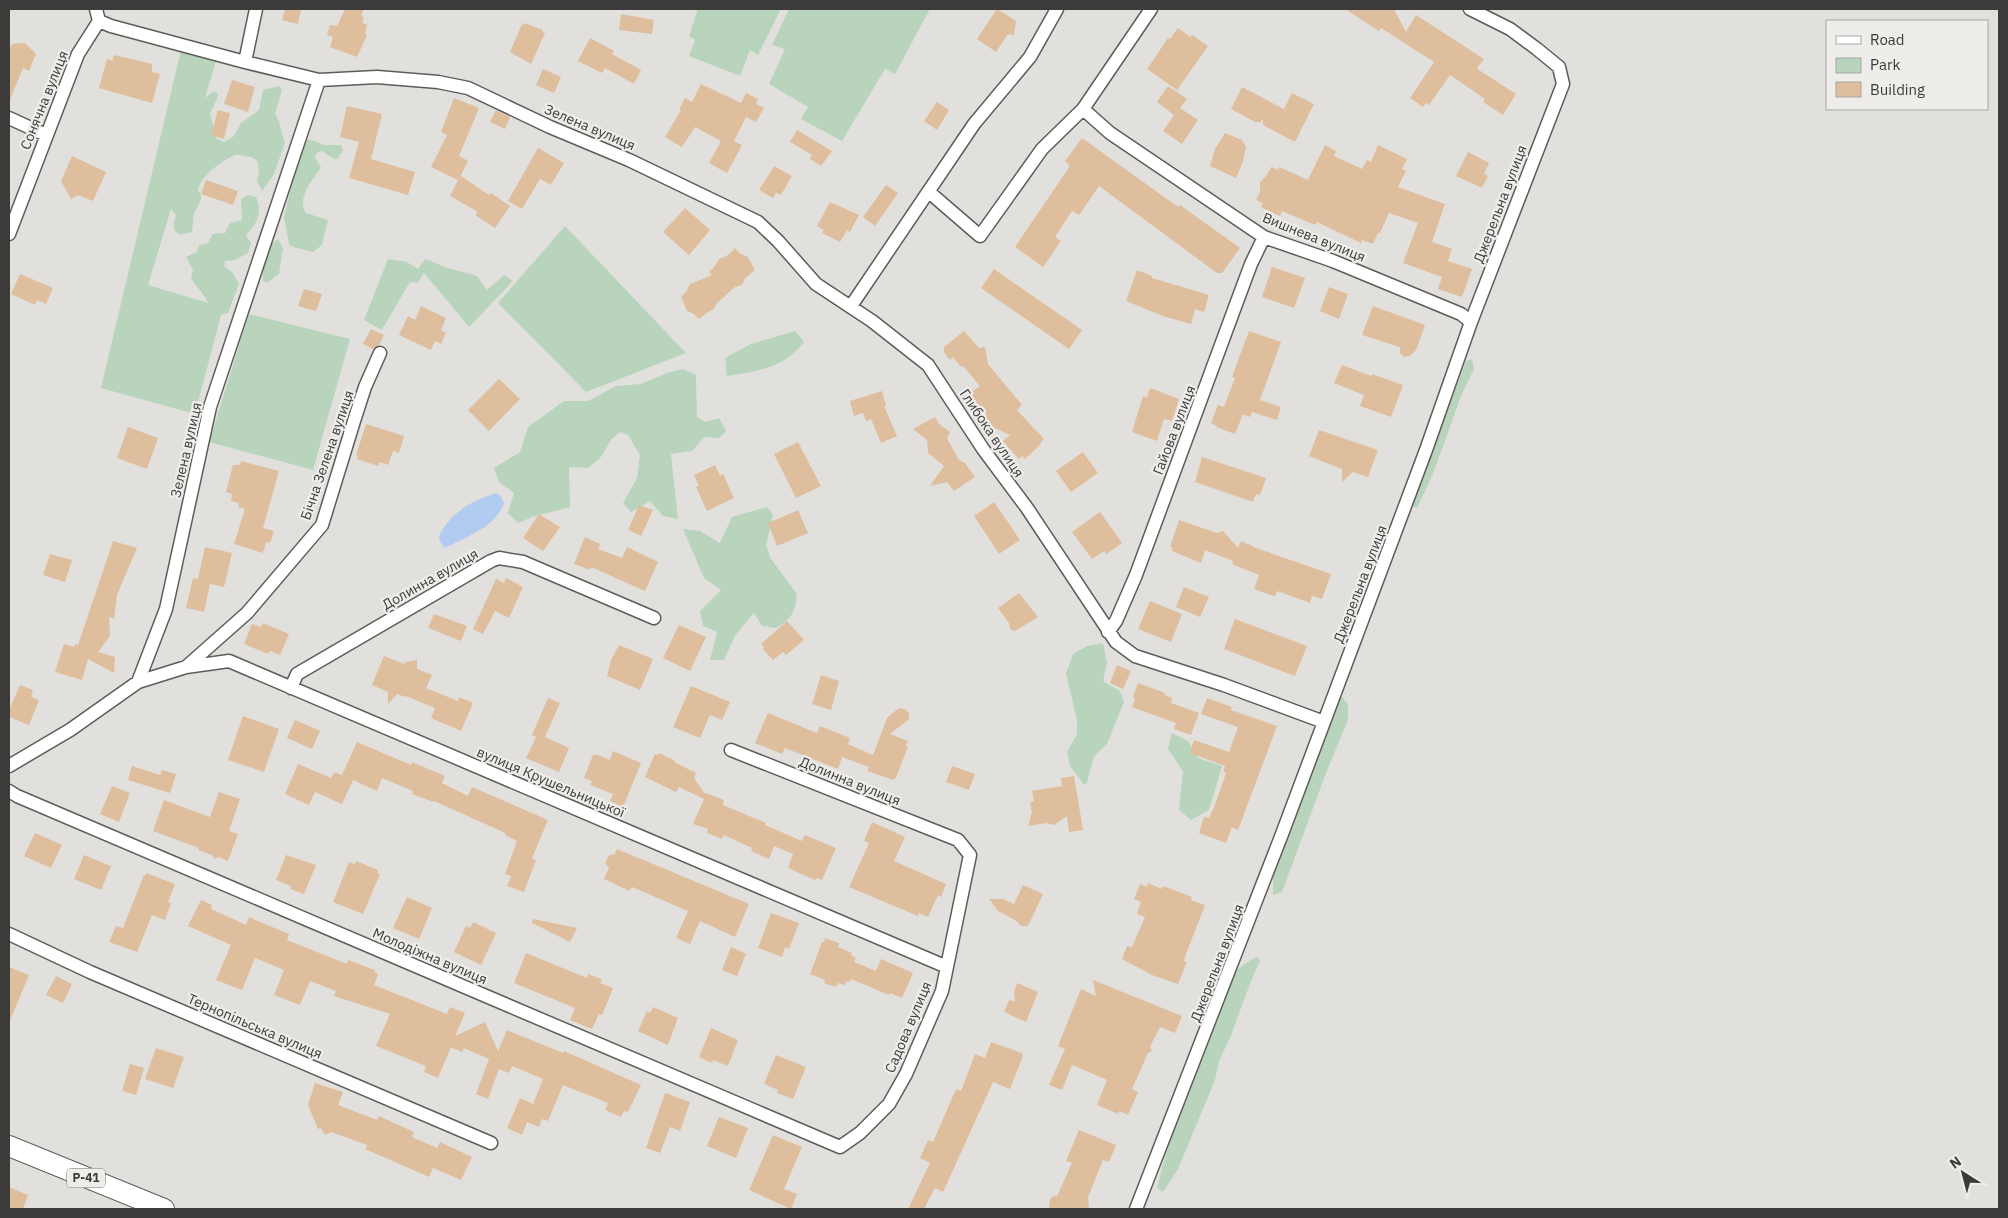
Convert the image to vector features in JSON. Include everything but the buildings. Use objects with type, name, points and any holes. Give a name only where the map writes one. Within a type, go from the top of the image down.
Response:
[{"type":"main road","name":"Р-41","points":[[9,1146],[164,1209]]},
{"type":"street","points":[[245,62],[256,9]]},
{"type":"street","points":[[851,306],[974,124],[1030,57],[1057,9]]},
{"type":"street","points":[[929,192],[980,236],[1042,149],[1083,109],[1151,9]]},
{"type":"street","name":"Джерельна вулиця","points":[[1136,1209],[1324,722],[1426,450],[1471,322],[1563,84],[1559,67],[1510,30],[1470,9]]},
{"type":"street","name":"Зелена вулиця","points":[[98,15],[127,30],[319,80],[377,77],[438,82],[468,88],[550,127],[629,160],[758,222],[778,241],[816,284]]},
{"type":"street","name":"Сонячна вулиця","points":[[9,234],[78,54],[98,15]]},
{"type":"street","name":"Зелена вулиця","points":[[138,682],[166,609],[210,407],[319,80]]},
{"type":"street","name":"Вишнева вулиця","points":[[1083,109],[1110,133],[1264,237],[1333,261],[1460,314],[1471,322]]},
{"type":"street","points":[[9,118],[46,135]]},
{"type":"street","name":"Гайова вулиця","points":[[1108,632],[1116,621],[1136,575],[1234,307],[1264,237]]},
{"type":"street","name":"Глибока вулиця","points":[[816,284],[851,306],[928,365],[983,449],[1027,508],[1116,642],[1135,656],[1224,685],[1324,722]]},
{"type":"street","name":"Бічна Зелена вулиця","points":[[186,667],[246,613],[322,525],[354,421],[380,353]]},
{"type":"street","name":"Долинна вулиця","points":[[291,688],[298,674],[499,558],[523,562],[654,618]]},
{"type":"street","name":"вулиця Крушельницької","points":[[138,682],[186,667],[230,661],[947,967]]},
{"type":"street","points":[[9,766],[70,730],[138,682]]},
{"type":"street","name":"Долинна вулиця","points":[[731,750],[958,840]]},
{"type":"street","name":"Молодіжна вулиця","points":[[9,791],[840,1147]]},
{"type":"street","name":"Садова вулиця","points":[[840,1147],[860,1133],[889,1104],[906,1074],[942,991],[970,855],[958,840]]},
{"type":"street","name":"Тернопільська вулиця","points":[[9,934],[90,972],[491,1143]]},
{"type":"green space","points":[[698,9],[781,9],[758,55],[750,50],[740,76],[689,56],[695,40],[689,36]]},
{"type":"green space","points":[[789,9],[930,9],[895,74],[885,69],[842,141],[801,119],[808,107],[769,84],[785,49],[772,45]]},
{"type":"green space","points":[[181,50],[216,61],[205,98],[214,91],[218,94],[210,113],[216,138],[224,142],[233,137],[241,123],[259,110],[263,90],[279,86],[282,90],[275,114],[285,143],[274,174],[262,191],[257,181],[259,167],[254,158],[235,155],[211,170],[199,186],[198,191],[201,194],[201,200],[194,213],[192,232],[180,235],[175,231],[176,216],[171,209],[148,285],[208,303],[191,278],[193,270],[186,257],[197,252],[199,245],[208,243],[213,234],[225,233],[230,223],[242,220],[241,199],[248,195],[256,197],[259,208],[258,218],[246,235],[251,243],[248,253],[235,260],[225,261],[224,266],[233,273],[239,284],[228,313],[221,315],[195,414],[101,388]]},
{"type":"green space","points":[[309,139],[324,145],[341,145],[343,150],[338,159],[334,159],[322,151],[317,153],[315,158],[321,167],[304,195],[303,207],[306,213],[328,220],[322,245],[313,252],[293,247],[289,244],[284,217],[301,146]]},
{"type":"green space","points":[[565,226],[686,353],[586,392],[498,303]]},
{"type":"green space","points":[[278,239],[283,248],[279,274],[267,283],[263,281],[264,257],[269,248]]},
{"type":"green space","points":[[388,259],[407,262],[418,269],[425,259],[477,276],[487,290],[504,275],[513,281],[469,327],[424,273],[418,283],[410,282],[382,330],[364,320]]},
{"type":"green space","points":[[249,314],[350,339],[313,470],[209,442]]},
{"type":"green space","points":[[795,331],[804,342],[788,358],[760,370],[727,376],[725,358],[751,344]]},
{"type":"green space","points":[[1472,359],[1474,369],[1461,396],[1433,474],[1417,508],[1412,506],[1466,361]]},
{"type":"green space","points":[[683,369],[696,375],[697,417],[706,422],[719,418],[726,431],[719,438],[704,437],[692,451],[671,454],[678,519],[663,516],[650,501],[631,512],[623,503],[637,478],[640,455],[628,435],[620,432],[611,440],[600,458],[588,468],[569,467],[570,507],[532,517],[518,523],[508,513],[514,493],[499,482],[494,468],[520,452],[528,427],[564,401],[588,401],[616,386],[641,384],[667,373]]},
{"type":"green space","points":[[767,507],[773,515],[766,545],[771,559],[797,594],[794,610],[786,621],[776,628],[762,626],[754,613],[736,634],[724,660],[710,660],[717,632],[703,626],[700,611],[721,590],[704,578],[683,529],[700,531],[720,543],[732,517]]},
{"type":"green space","points":[[1103,643],[1107,663],[1103,681],[1120,691],[1124,702],[1107,744],[1094,756],[1087,783],[1084,785],[1070,766],[1067,752],[1077,734],[1077,721],[1066,673],[1073,654],[1087,646]]},
{"type":"green space","points":[[1342,697],[1348,704],[1348,720],[1326,773],[1282,892],[1273,895],[1273,877],[1283,851],[1292,809],[1331,707]]},
{"type":"green space","points":[[1172,733],[1188,741],[1198,758],[1222,766],[1209,810],[1191,820],[1179,810],[1183,771],[1168,749]]},
{"type":"green space","points":[[1257,957],[1260,961],[1219,1061],[1215,1080],[1178,1169],[1163,1192],[1157,1188],[1162,1167],[1184,1104],[1219,1017],[1232,977],[1245,964]]},
{"type":"water","points":[[496,493],[500,495],[504,503],[494,519],[471,535],[445,548],[440,542],[439,536],[449,520],[463,508]]}]
